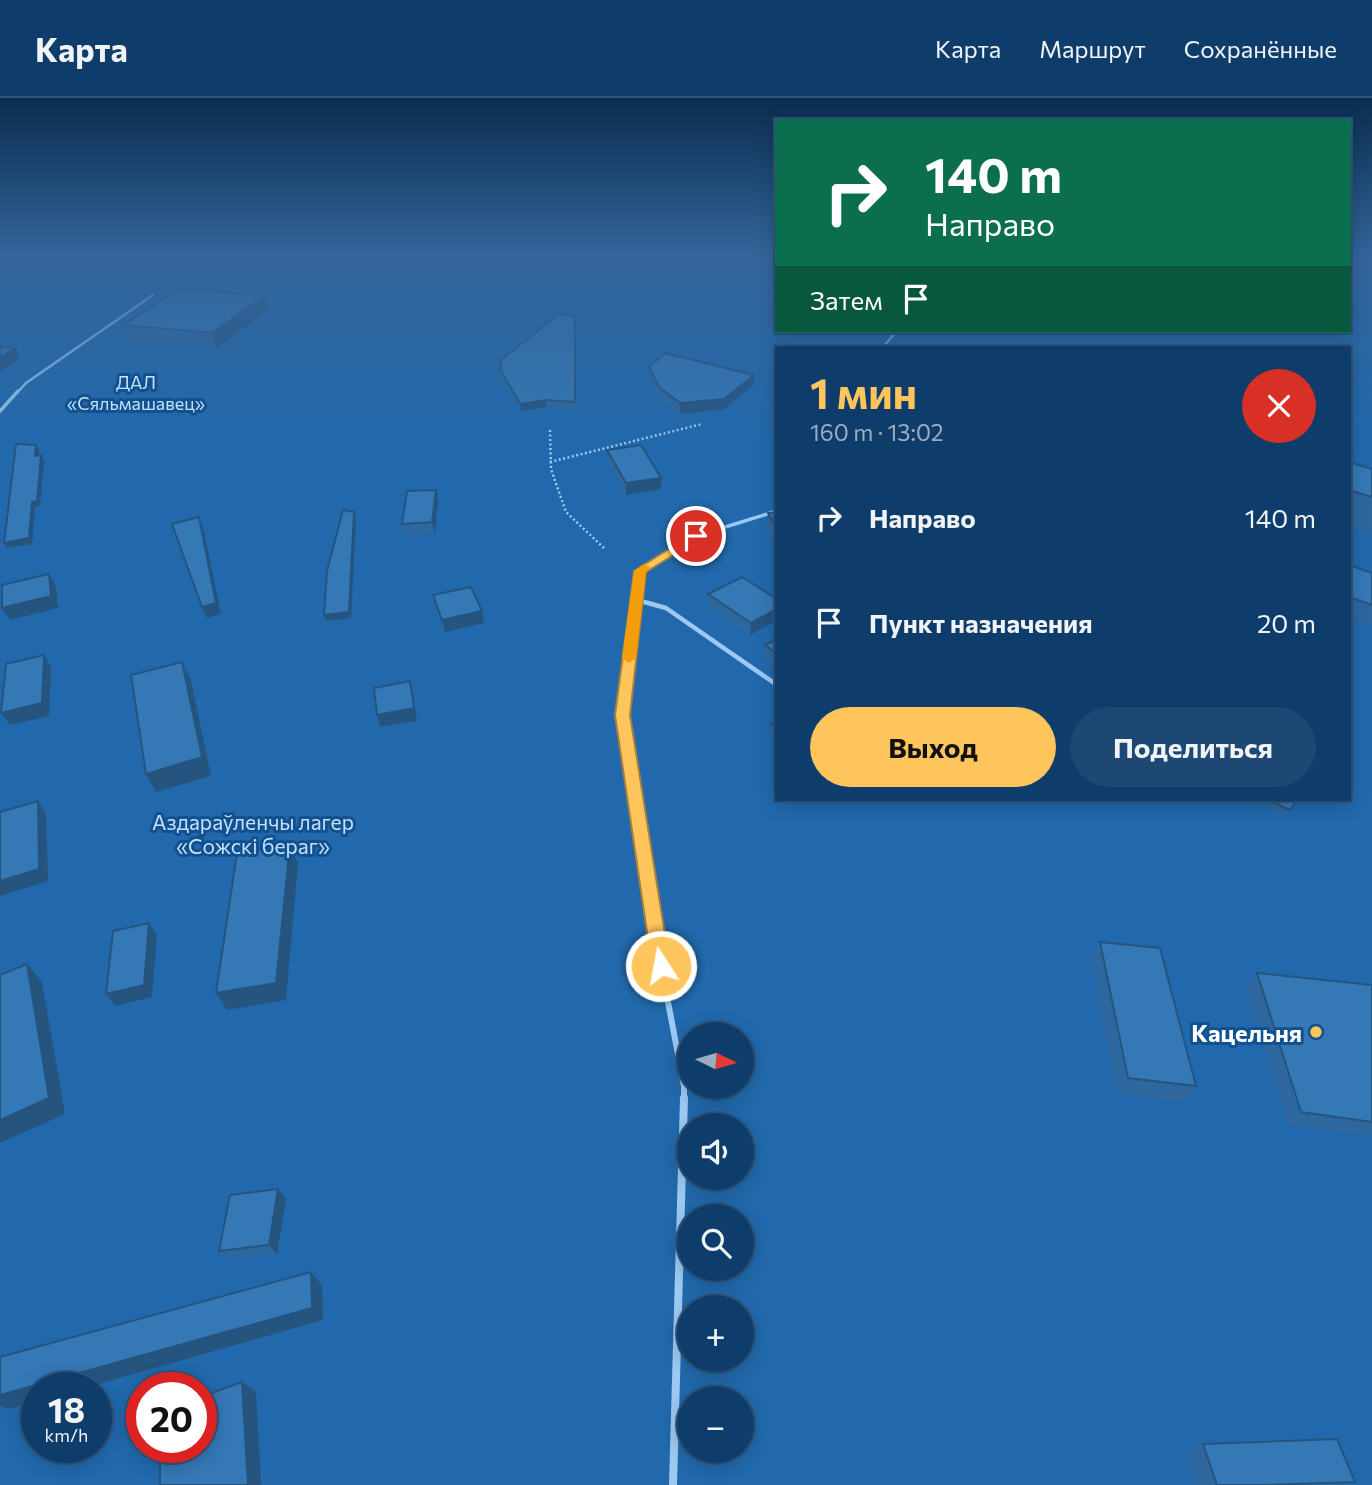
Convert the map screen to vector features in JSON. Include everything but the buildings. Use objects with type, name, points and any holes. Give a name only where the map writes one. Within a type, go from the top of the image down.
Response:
[{"type":"lane","points":[[0,411],[26,383],[117,320]]},
{"type":"lane","points":[[673,1485],[684,1086],[652,918],[622,715],[640,571],[696,536],[775,512]]},
{"type":"lane","points":[[637,600],[666,608],[775,684]]},
{"type":"path","points":[[550,462],[702,424]]},
{"type":"path","points":[[550,430],[550,462],[566,512],[605,549]]},
{"type":"green space","points":[[0,320],[775,320],[775,333],[1351,333],[1351,320],[1372,320],[1372,1485],[0,1485]]},
{"type":"slow traffic","points":[[629,658],[640,571],[644,568]]},
{"type":"place","name":"Кацельня","points":[[1316,1032]]},
{"type":"route","points":[[661,966],[622,715],[640,571],[696,536]]},
{"type":"park label","name":"ДАЛ «Сяльмашавец»","points":[[136,392]]},
{"type":"park label","name":"Аздараўленчы лагер «Сожскі бераг»","points":[[253,833]]}]
